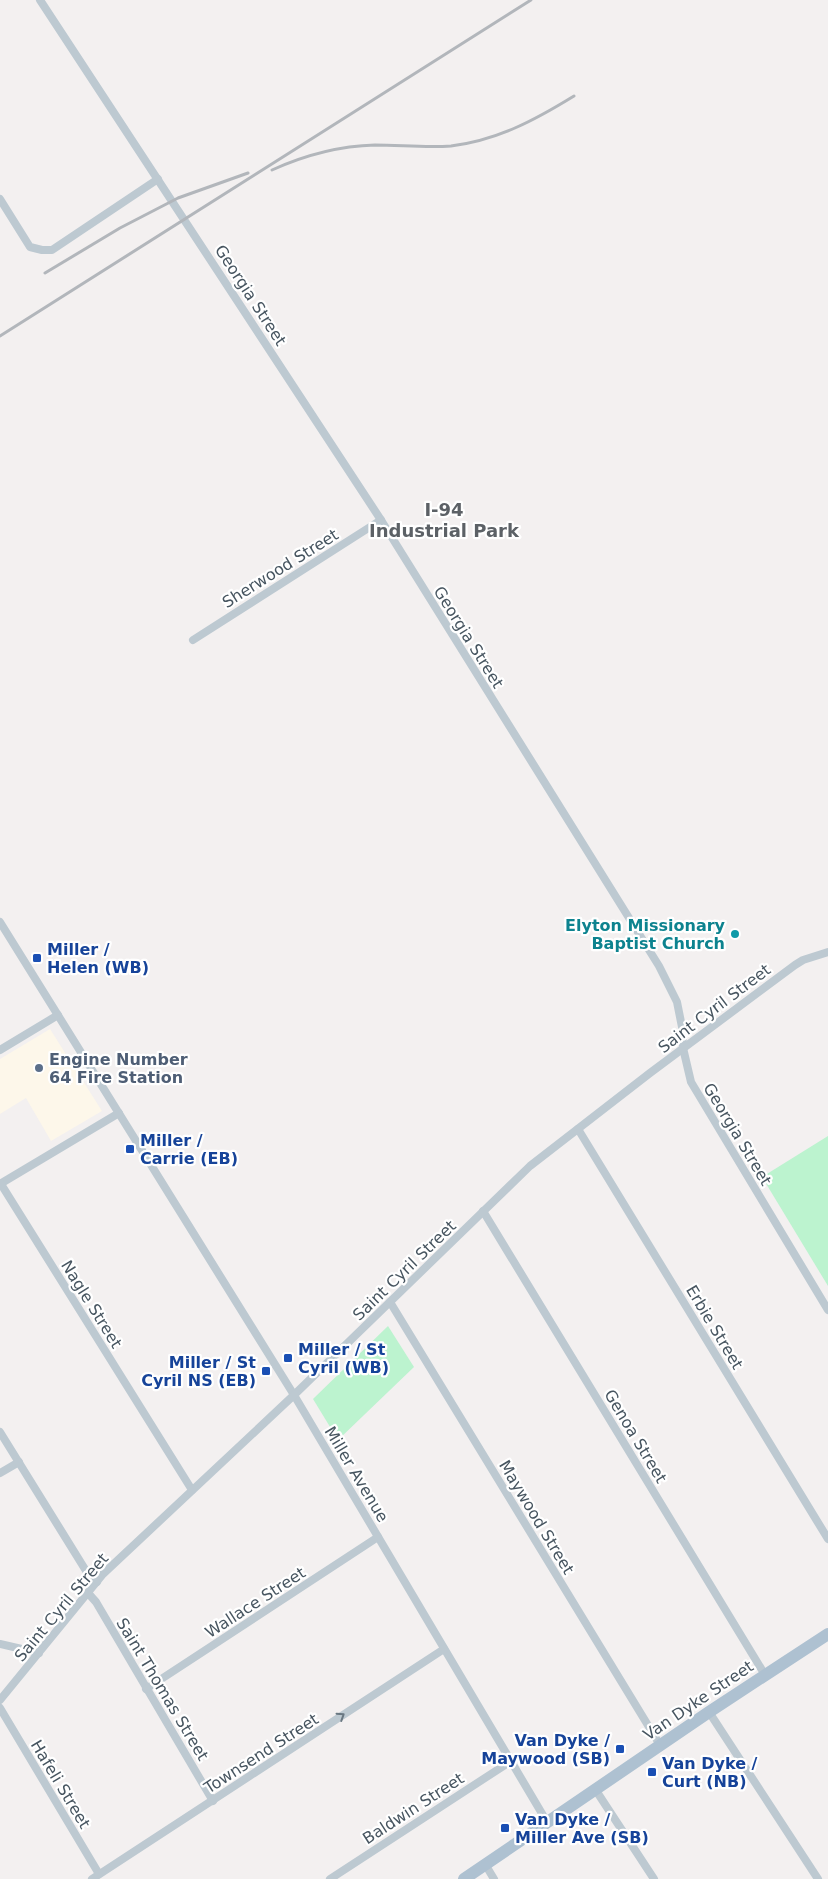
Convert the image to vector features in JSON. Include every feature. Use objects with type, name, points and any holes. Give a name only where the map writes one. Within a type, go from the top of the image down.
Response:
[{"type":"main road","name":"Van Dyke Street","points":[[464,1879],[709,1712],[827,1637]]},
{"type":"street","name":"Georgia Street","points":[[40,0],[380,520],[667,979],[677,1002],[682,1027],[683,1048],[691,1082],[828,1310]]},
{"type":"street","points":[[0,199],[30,247],[52,250],[158,179]]},
{"type":"street","name":"Sherwood Street","points":[[193,640],[380,520]]},
{"type":"street","name":"Miller Avenue","points":[[0,922],[294,1395],[546,1822]]},
{"type":"street","name":"Saint Cyril Street","points":[[0,1700],[97,1582],[294,1395],[530,1166],[683,1048],[795,965],[803,960],[828,952]]},
{"type":"street","points":[[0,1050],[58,1015]]},
{"type":"street","points":[[1,1184],[119,1113]]},
{"type":"street","name":"Erbie Street","points":[[578,1129],[828,1539]]},
{"type":"street","name":"Nagle Street","points":[[1,1184],[192,1490]]},
{"type":"street","name":"Genoa Street","points":[[483,1212],[765,1675]]},
{"type":"street","name":"Maywood Street","points":[[390,1302],[660,1745]]},
{"type":"street","points":[[0,1432],[88,1574],[97,1582]]},
{"type":"street","points":[[0,1473],[18,1462]]},
{"type":"street","name":"Wallace Street","points":[[146,1689],[378,1537]]},
{"type":"street","name":"Saint Thomas Street","points":[[88,1593],[96,1602],[213,1800]]},
{"type":"street","points":[[0,1644],[39,1653]]},
{"type":"street","name":"Townsend Street","points":[[92,1879],[444,1649]]},
{"type":"street","name":"Hafeli Street","points":[[0,1708],[99,1874]]},
{"type":"street","points":[[709,1712],[818,1879]]},
{"type":"street","name":"Baldwin Street","points":[[330,1879],[510,1761]]},
{"type":"street","points":[[595,1789],[654,1879]]},
{"type":"street","points":[[485,1864],[494,1879]]},
{"type":"shaded area","points":[[50,1029],[102,1111],[51,1141],[26,1098],[0,1114],[0,1059]]},
{"type":"green space","points":[[828,1136],[828,1286],[762,1177]]},
{"type":"green space","points":[[388,1326],[414,1367],[338,1440],[313,1399]]},
{"type":"railway","points":[[0,336],[531,0]]},
{"type":"railway","points":[[272,170],[309,156],[348,147],[375,145],[442,147],[485,139],[516,128],[574,96]]},
{"type":"railway","points":[[45,273],[120,228],[178,198],[248,173]]},
{"type":"place","name":"Elyton Missionary Baptist Church","points":[[735,934]]},
{"type":"place","name":"Miller / Helen (WB)","points":[[37,958]]},
{"type":"place","name":"Engine Number 64 Fire Station","points":[[39,1068]]},
{"type":"place","name":"Miller / Carrie (EB)","points":[[130,1149]]},
{"type":"place","name":"Miller / St Cyril (WB)","points":[[288,1358]]},
{"type":"place","name":"Miller / St Cyril NS (EB)","points":[[266,1371]]},
{"type":"place","name":"Van Dyke / Maywood (SB)","points":[[620,1749]]},
{"type":"place","name":"Van Dyke / Curt (NB)","points":[[652,1772]]},
{"type":"place","name":"Van Dyke / Miller Ave (SB)","points":[[505,1828]]},
{"type":"district","name":"I-94 Industrial Park","points":[[444,520]]}]
